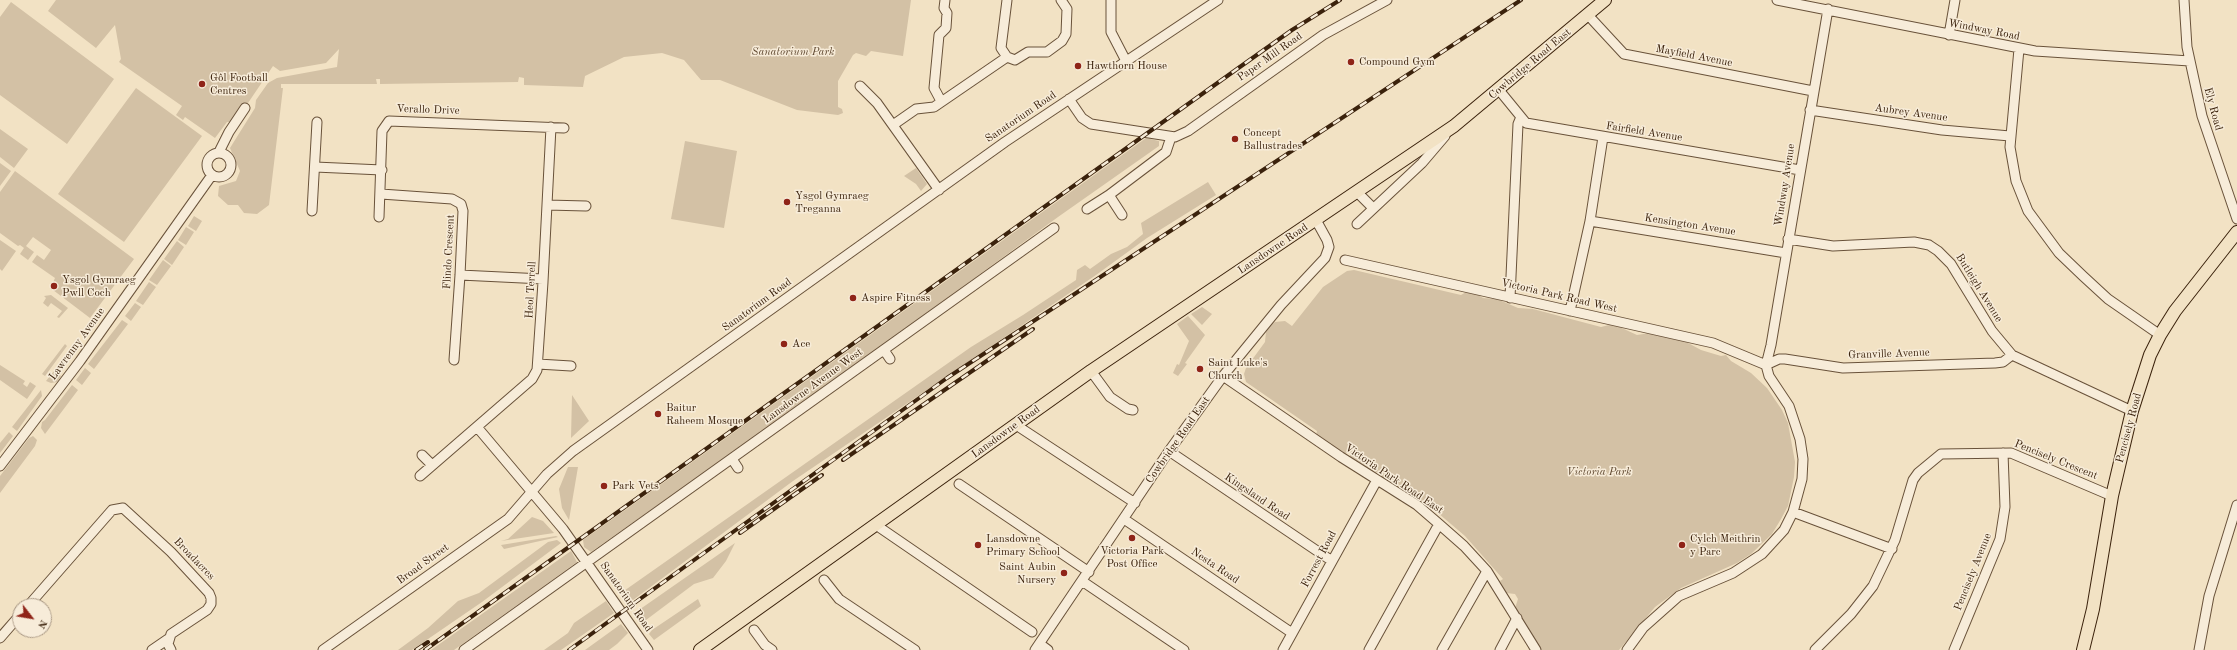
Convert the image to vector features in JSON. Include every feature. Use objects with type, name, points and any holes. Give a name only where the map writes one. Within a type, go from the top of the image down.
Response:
[{"type":"main road","name":"Cowbridge Road East","points":[[1316,220],[1358,193],[1454,126],[1605,0]]},
{"type":"main road","name":"Lansdowne Road","points":[[700,650],[1091,371],[1316,220]]},
{"type":"main road","name":"Pencisely Road","points":[[2083,650],[2093,609],[2112,496],[2132,411],[2150,355],[2175,311],[2237,232]]},
{"type":"street","points":[[941,101],[934,88],[939,35],[946,28],[947,14],[944,8],[944,0]]},
{"type":"street","points":[[1007,0],[1001,48],[1007,57],[1015,60],[1028,52],[1047,52],[1062,41],[1066,34],[1067,9],[1061,0]]},
{"type":"street","points":[[1111,0],[1111,32],[1126,60]]},
{"type":"street","points":[[1069,99],[1218,0]]},
{"type":"street","name":"Paper Mill Road","points":[[1170,137],[1188,131],[1323,35],[1387,0]]},
{"type":"street","name":"Windway Road","points":[[1778,0],[2020,49],[2065,54],[2190,61]]},
{"type":"street","points":[[1949,35],[1955,0]]},
{"type":"street","name":"Ely Road","points":[[2184,0],[2190,61],[2202,116],[2237,219]]},
{"type":"street","name":"Windway Avenue","points":[[1766,365],[1771,350],[1788,239],[1828,9]]},
{"type":"street","name":"Mayfield Avenue","points":[[1587,14],[1624,54],[1813,91]]},
{"type":"street","points":[[2020,49],[2010,136],[2012,166],[2022,198],[2036,224],[2050,242],[2095,287],[2160,335]]},
{"type":"street","points":[[893,125],[916,109],[934,107],[955,91],[964,88],[1007,57]]},
{"type":"street","points":[[860,86],[872,96],[939,190]]},
{"type":"street","name":"Fairfield Avenue","points":[[1499,90],[1526,123],[1800,170]]},
{"type":"street","name":"Sanatorium Road","points":[[648,650],[563,529],[532,492],[554,467],[573,451],[1069,99],[1082,118],[1091,124],[1170,137]]},
{"type":"street","points":[[219,152],[227,155],[231,166],[224,176],[212,175],[207,169],[207,161],[212,155],[219,152],[229,132],[245,108]]},
{"type":"street","name":"Aubrey Avenue","points":[[1810,110],[1942,130],[2010,136]]},
{"type":"street","points":[[1510,298],[1518,124],[1521,117]]},
{"type":"street","name":"Verallo Drive","points":[[379,217],[382,170],[382,131],[389,121],[564,128]]},
{"type":"street","points":[[312,211],[317,122]]},
{"type":"street","name":"Cowbridge Road East","points":[[1357,224],[1422,163],[1454,126]]},
{"type":"street","name":"Heol Terrell","points":[[420,476],[532,379],[538,364],[551,127]]},
{"type":"street","points":[[1087,209],[1109,195],[1166,152],[1170,137]]},
{"type":"street","points":[[1570,311],[1590,221],[1604,137]]},
{"type":"street","points":[[315,167],[382,170]]},
{"type":"street","name":"Lawrenny Avenue","points":[[0,466],[89,349],[212,175]]},
{"type":"street","points":[[1358,193],[1373,208]]},
{"type":"street","name":"Flindo Crescent","points":[[381,194],[452,199],[461,204],[463,211],[454,360]]},
{"type":"street","points":[[1109,195],[1122,214]]},
{"type":"street","points":[[547,205],[586,206]]},
{"type":"street","name":"Cowbridge Road East","points":[[1038,647],[1169,451],[1223,376],[1281,305],[1325,258],[1329,247],[1327,240],[1316,220]]},
{"type":"street","name":"Kensington Avenue","points":[[1590,221],[1786,253]]},
{"type":"street","name":"Lansdowne Avenue West","points":[[464,650],[586,563],[592,557],[884,350],[1032,250],[1054,228]]},
{"type":"street","name":"Butleigh Avenue","points":[[1788,239],[1833,246],[1914,242],[1929,245],[1938,250],[1951,264],[1992,331],[2012,355],[2132,411]]},
{"type":"street","name":"Victoria Park Road West","points":[[1345,260],[1721,345],[1750,360],[1766,365]]},
{"type":"street","points":[[460,275],[543,279]]},
{"type":"street","points":[[884,350],[890,359]]},
{"type":"street","name":"Granville Avenue","points":[[1766,365],[1779,359],[1843,368],[1995,363],[2003,362],[2012,355]]},
{"type":"street","points":[[538,364],[571,366]]},
{"type":"street","points":[[1627,650],[1643,628],[1680,596],[1734,573],[1762,554],[1784,530],[1793,512],[1802,479],[1803,460],[1800,439],[1790,406],[1769,376],[1766,365]]},
{"type":"street","points":[[1091,371],[1110,397],[1128,409],[1133,410]]},
{"type":"street","name":"Victoria Park Road East","points":[[1223,376],[1416,505],[1439,524],[1464,546],[1486,571],[1535,648]]},
{"type":"street","points":[[1016,425],[1135,503]]},
{"type":"street","points":[[477,427],[532,492]]},
{"type":"street","name":"Kingsland Road","points":[[1169,451],[1332,561]]},
{"type":"street","name":"Pencisely Crescent","points":[[1816,650],[1862,602],[1882,570],[1892,549],[1913,480],[1934,458],[1948,453],[2003,452],[2019,456],[2112,496]]},
{"type":"street","name":"Pencisely Avenue","points":[[1954,650],[2000,539],[2005,507],[2003,452]]},
{"type":"street","points":[[422,455],[432,466]]},
{"type":"street","points":[[732,459],[738,468]]},
{"type":"street","name":"Forrest Road","points":[[1283,650],[1377,480]]},
{"type":"street","points":[[959,484],[1089,572]]},
{"type":"street","name":"Broad Street","points":[[323,650],[508,519],[532,492]]},
{"type":"street","points":[[2199,650],[2209,596],[2237,505]]},
{"type":"street","name":"Broadacres","points":[[35,598],[112,510],[118,508],[129,512],[142,523],[209,593],[211,604],[207,610],[171,634],[168,639],[152,650]]},
{"type":"street","points":[[1793,512],[1892,549]]},
{"type":"street","name":"Nesta Road","points":[[1124,519],[1292,633]]},
{"type":"street","points":[[1369,650],[1439,524]]},
{"type":"street","points":[[876,525],[1032,632]]},
{"type":"street","points":[[1442,650],[1486,571]]},
{"type":"street","points":[[824,580],[839,598],[915,650]]},
{"type":"street","points":[[1082,581],[1184,650]]},
{"type":"street","points":[[1500,650],[1517,618]]},
{"type":"street","points":[[0,638],[12,624]]},
{"type":"street","points":[[754,630],[765,645],[772,650]]},
{"type":"street","points":[[168,639],[171,650]]},
{"type":"street","points":[[1038,647],[1048,650]]},
{"type":"green space","name":"Sanatorium Park","points":[[56,0],[911,0],[903,56],[871,51],[866,56],[856,53],[853,55],[838,81],[838,107],[842,109],[843,113],[838,115],[797,110],[720,80],[701,80],[684,60],[662,53],[624,57],[585,76],[583,87],[524,85],[524,78],[519,77],[518,82],[380,84],[380,79],[376,79],[377,84],[281,84],[281,88],[283,88],[269,205],[257,214],[244,213],[238,205],[228,205],[218,196],[219,186],[236,181],[240,171],[230,148],[255,108],[256,100],[268,83],[277,78],[337,67],[339,49],[326,63],[280,71],[273,66],[248,103],[231,122],[227,122],[215,138],[185,117],[183,120],[176,115],[182,106],[119,62],[121,59],[115,25],[96,48],[48,11]]},
{"type":"green space","points":[[11,2],[114,79],[67,144],[0,95],[0,17]]},
{"type":"green space","points":[[136,88],[202,136],[124,242],[58,194]]},
{"type":"green space","points":[[0,129],[28,149],[14,168],[0,157]]},
{"type":"green space","points":[[1146,138],[1159,141],[1159,146],[1058,217],[723,462],[718,463],[591,552],[584,547],[583,540]]},
{"type":"green space","points":[[685,141],[737,151],[724,228],[671,219]]},
{"type":"green space","points":[[0,163],[11,171],[0,186]]},
{"type":"green space","points":[[916,168],[927,184],[921,191],[916,184],[904,176]]},
{"type":"green space","points":[[15,171],[134,259],[90,318],[53,290],[51,287],[55,278],[32,262],[37,255],[44,260],[51,250],[33,237],[26,246],[34,252],[28,260],[20,254],[24,248],[20,245],[18,246],[0,233],[0,192]]},
{"type":"green space","points":[[1208,182],[1216,195],[1147,238],[1096,275],[793,481],[629,603],[621,593],[971,347],[1076,280],[1077,270],[1085,265],[1090,269],[1111,254],[1127,247],[1143,234],[1141,223]]},
{"type":"green space","points":[[194,216],[202,221],[196,231],[188,226]]},
{"type":"green space","points":[[186,227],[194,232],[186,245],[178,240]]},
{"type":"green space","points":[[0,240],[16,251],[2,271],[0,269]]},
{"type":"green space","points":[[177,241],[184,247],[172,265],[164,259]]},
{"type":"green space","points":[[163,260],[171,266],[157,285],[149,280]]},
{"type":"green space","name":"Victoria Park","points":[[1354,270],[1461,295],[1466,292],[1477,294],[1483,298],[1497,299],[1518,308],[1533,309],[1601,327],[1613,324],[1637,335],[1650,333],[1679,338],[1701,350],[1721,356],[1726,355],[1731,361],[1751,373],[1767,388],[1782,410],[1788,423],[1795,462],[1794,477],[1788,506],[1772,534],[1751,554],[1737,563],[1681,588],[1655,607],[1619,650],[1529,650],[1515,608],[1518,599],[1515,594],[1506,593],[1500,581],[1503,579],[1465,536],[1438,513],[1397,484],[1391,487],[1377,472],[1368,472],[1350,458],[1350,452],[1341,457],[1316,436],[1317,431],[1246,382],[1244,374],[1246,368],[1265,342],[1266,332],[1270,326],[1275,322],[1285,321],[1292,326],[1323,287],[1347,271]]},
{"type":"green space","points":[[149,282],[156,287],[143,305],[136,301]]},
{"type":"green space","points":[[51,295],[68,308],[59,318],[57,317],[62,311],[51,303],[48,307],[43,303],[46,298],[44,296]]},
{"type":"green space","points":[[135,303],[141,307],[131,321],[125,316]]},
{"type":"green space","points":[[1202,307],[1212,314],[1202,325],[1191,314]]},
{"type":"green space","points":[[1188,316],[1205,335],[1185,363],[1187,364],[1178,376],[1173,373],[1177,364],[1179,365],[1189,341],[1177,324]]},
{"type":"green space","points":[[122,320],[128,324],[94,369],[88,364]]},
{"type":"green space","points":[[75,343],[77,345],[62,371],[56,367]]},
{"type":"green space","points":[[65,344],[67,346],[45,376],[42,374]]},
{"type":"green space","points":[[0,365],[25,381],[23,384],[27,387],[30,382],[36,386],[27,399],[0,380]]},
{"type":"green space","points":[[85,368],[91,373],[82,385],[76,380]]},
{"type":"green space","points":[[54,371],[61,376],[57,382],[51,383],[46,381]]},
{"type":"green space","points":[[72,385],[78,390],[45,434],[41,428],[42,422]]},
{"type":"green space","points":[[41,390],[42,396],[17,431],[12,427]]},
{"type":"green space","points":[[572,395],[589,421],[571,438]]},
{"type":"green space","points":[[9,432],[13,436],[0,453],[0,443]]},
{"type":"green space","points":[[33,436],[37,440],[35,446],[0,493],[0,476],[29,438]]},
{"type":"green space","points":[[568,467],[578,467],[569,520],[562,508],[559,489]]},
{"type":"green space","points":[[532,517],[543,521],[554,533],[501,541],[508,539]]},
{"type":"green space","points":[[556,536],[558,537],[504,549],[501,545]]},
{"type":"green space","points":[[557,540],[561,543],[482,602],[412,650],[398,650],[428,628],[458,601],[479,593],[548,542]]},
{"type":"green space","points":[[735,543],[726,561],[713,578],[694,584],[642,623],[636,612]]},
{"type":"green space","points":[[571,551],[577,562],[454,650],[431,650]]},
{"type":"green space","points":[[698,599],[701,606],[654,640],[649,634],[652,630]]},
{"type":"green space","points":[[606,601],[614,613],[561,650],[544,650],[568,633],[574,623]]},
{"type":"green space","points":[[621,624],[628,633],[609,650],[585,650]]},
{"type":"railway","points":[[425,650],[1237,69],[1292,30],[1340,0]]},
{"type":"railway","points":[[569,650],[947,378],[1521,0]]},
{"type":"railway","points":[[843,460],[1033,329]]},
{"type":"railway","points":[[740,533],[822,475]]},
{"type":"railway","points":[[416,650],[428,642]]},
{"type":"place","name":"Compound Gym","points":[[1351,62]]},
{"type":"place","name":"Hawthorn House","points":[[1078,66]]},
{"type":"place","name":"Gôl Football Centres","points":[[202,84]]},
{"type":"place","name":"Concept Ballustrades","points":[[1235,139]]},
{"type":"place","name":"Ysgol Gymraeg Treganna","points":[[787,202]]},
{"type":"place","name":"Ysgol Gymraeg Pwll Coch","points":[[54,286]]},
{"type":"place","name":"Aspire Fitness","points":[[853,298]]},
{"type":"place","name":"Ace","points":[[784,344]]},
{"type":"place","name":"Saint Luke's Church","points":[[1200,369]]},
{"type":"place","name":"Baitur Raheem Mosque","points":[[658,414]]},
{"type":"place","name":"Park Vets","points":[[604,486]]},
{"type":"place","name":"Victoria Park Post Office","points":[[1132,538]]},
{"type":"place","name":"Lansdowne Primary School","points":[[978,545]]},
{"type":"place","name":"Cylch Meithrin y Parc","points":[[1682,545]]},
{"type":"place","name":"Saint Aubin Nursery","points":[[1064,573]]}]
